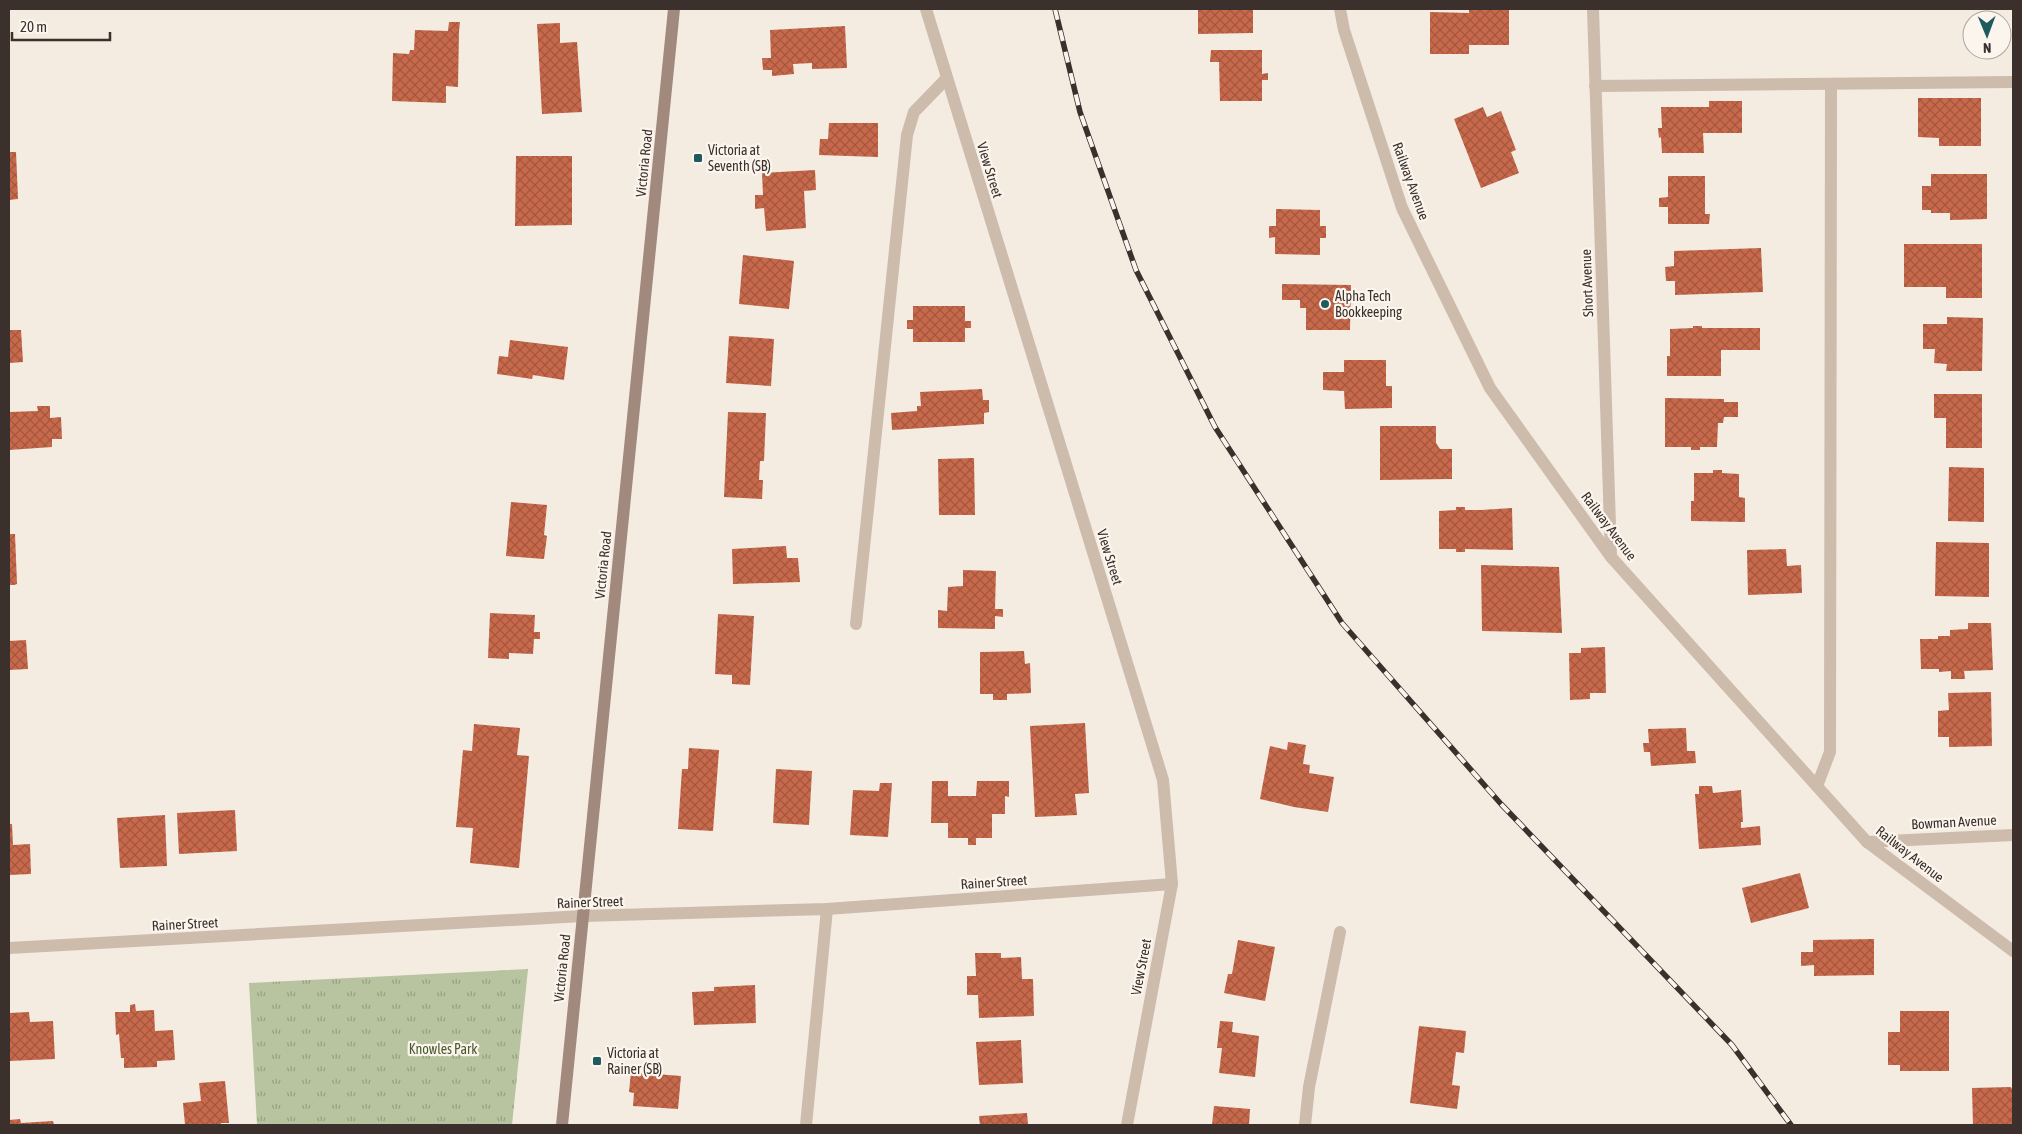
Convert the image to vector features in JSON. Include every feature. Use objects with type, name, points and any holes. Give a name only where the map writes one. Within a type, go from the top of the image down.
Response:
[{"type":"street","name":"Victoria Road","points":[[562,1125],[674,9]]},
{"type":"street","name":"View Street","points":[[926,9],[1162,780],[1172,884],[1126,1125]]},
{"type":"street","name":"Railway Avenue","points":[[1340,9],[1344,30],[1402,208],[1490,388],[1611,557],[1867,842],[2013,951]]},
{"type":"street","name":"Short Avenue","points":[[1593,9],[1611,557]]},
{"type":"street","points":[[856,624],[907,135],[914,112],[946,79]]},
{"type":"street","points":[[1595,86],[2013,82]]},
{"type":"street","points":[[1817,786],[1830,752],[1831,84]]},
{"type":"street","name":"Bowman Avenue","points":[[1867,842],[2013,835]]},
{"type":"street","name":"Rainer Street","points":[[9,948],[582,916],[827,909],[1172,884]]},
{"type":"street","points":[[806,1125],[827,909]]},
{"type":"street","points":[[1305,1125],[1309,1087],[1340,932]]},
{"type":"green space","name":"Knowles Park","points":[[528,969],[512,1125],[257,1125],[249,983]]},
{"type":"building","points":[[1253,9],[1253,33],[1198,34],[1198,10]]},
{"type":"building","points":[[1469,9],[1509,9],[1509,45],[1469,45],[1469,54],[1430,54],[1430,12],[1469,13]]},
{"type":"building","points":[[449,22],[460,22],[458,87],[446,86],[446,103],[392,101],[393,53],[409,54],[410,50],[414,50],[415,30],[448,31]]},
{"type":"building","points":[[560,23],[560,43],[577,42],[582,112],[542,114],[537,24]]},
{"type":"building","points":[[845,26],[847,68],[812,69],[812,63],[793,64],[794,74],[772,76],[772,70],[763,70],[762,58],[771,58],[770,30]]},
{"type":"building","points":[[1211,50],[1262,50],[1262,74],[1268,73],[1268,80],[1262,80],[1262,101],[1220,101],[1219,62],[1210,62]]},
{"type":"building","points":[[1918,98],[1981,98],[1981,146],[1939,146],[1939,138],[1918,137]]},
{"type":"building","points":[[1709,101],[1742,101],[1742,133],[1703,133],[1704,153],[1662,153],[1661,137],[1659,138],[1658,128],[1662,128],[1661,107],[1709,107]]},
{"type":"building","points":[[1483,107],[1487,117],[1501,111],[1516,150],[1511,152],[1519,173],[1481,188],[1454,119]]},
{"type":"building","points":[[829,123],[878,123],[878,157],[819,155],[820,139],[828,139]]},
{"type":"building","points":[[9,152],[16,152],[18,199],[9,200]]},
{"type":"building","points":[[516,156],[572,156],[572,225],[515,226]]},
{"type":"building","points":[[815,170],[816,190],[804,191],[806,228],[766,231],[764,208],[755,209],[755,195],[763,195],[762,173]]},
{"type":"building","points":[[1931,174],[1987,174],[1987,219],[1950,220],[1950,213],[1931,213],[1931,210],[1922,210],[1922,186],[1931,186]]},
{"type":"building","points":[[1668,176],[1705,176],[1705,214],[1710,214],[1709,224],[1668,224],[1668,207],[1659,207],[1659,198],[1668,197]]},
{"type":"building","points":[[1276,209],[1320,210],[1320,226],[1326,226],[1326,238],[1320,238],[1320,255],[1275,254],[1275,237],[1269,238],[1269,226],[1276,226]]},
{"type":"building","points":[[1904,244],[1982,244],[1982,298],[1946,298],[1946,287],[1904,287]]},
{"type":"building","points":[[1761,248],[1763,292],[1675,295],[1675,281],[1666,281],[1665,267],[1674,266],[1674,251]]},
{"type":"building","points":[[743,255],[794,261],[789,309],[739,304]]},
{"type":"building","name":"Alpha Tech Bookkeeping","points":[[1282,284],[1351,285],[1350,330],[1306,330],[1306,308],[1300,308],[1300,300],[1282,300]]},
{"type":"building","points":[[913,306],[965,306],[965,321],[971,321],[971,328],[965,328],[965,342],[913,342],[913,329],[907,329],[907,320],[913,320]]},
{"type":"building","points":[[1947,317],[1983,318],[1982,371],[1946,371],[1947,364],[1934,363],[1935,349],[1923,349],[1923,324],[1947,324]]},
{"type":"building","points":[[1693,326],[1702,326],[1702,328],[1760,328],[1760,350],[1721,350],[1721,376],[1667,376],[1667,356],[1670,356],[1670,329],[1693,328]]},
{"type":"building","points":[[9,330],[21,330],[23,362],[9,363]]},
{"type":"building","points":[[729,336],[774,339],[771,386],[726,383]]},
{"type":"building","points":[[510,340],[568,347],[564,380],[533,375],[532,379],[497,374],[499,356],[508,357]]},
{"type":"building","points":[[1344,360],[1386,360],[1386,386],[1392,386],[1392,408],[1345,409],[1344,391],[1323,390],[1323,372],[1344,372]]},
{"type":"building","points":[[982,389],[983,400],[989,400],[989,412],[984,413],[984,424],[892,430],[891,413],[917,411],[917,406],[921,406],[920,392]]},
{"type":"building","points":[[1934,394],[1982,394],[1982,448],[1946,448],[1946,418],[1934,418]]},
{"type":"building","points":[[1665,398],[1724,399],[1724,402],[1738,402],[1738,417],[1724,417],[1723,423],[1718,423],[1717,447],[1700,447],[1700,450],[1691,450],[1691,447],[1665,447]]},
{"type":"building","points":[[37,406],[50,406],[50,418],[61,417],[62,439],[52,439],[52,447],[9,450],[9,412],[38,411]]},
{"type":"building","points":[[728,412],[766,413],[764,461],[760,461],[759,480],[763,480],[762,499],[724,497]]},
{"type":"building","points":[[1380,426],[1436,426],[1436,443],[1440,449],[1452,449],[1452,479],[1380,480]]},
{"type":"building","points":[[974,458],[975,515],[939,515],[938,459]]},
{"type":"building","points":[[1949,467],[1984,468],[1984,522],[1948,521]]},
{"type":"building","points":[[1713,470],[1722,470],[1722,473],[1739,474],[1739,497],[1745,498],[1745,522],[1691,521],[1691,501],[1694,501],[1694,473],[1713,473]]},
{"type":"building","points":[[511,502],[547,505],[544,535],[547,536],[544,559],[506,556]]},
{"type":"building","points":[[1456,507],[1465,507],[1465,510],[1512,508],[1513,550],[1465,549],[1465,552],[1456,552],[1456,549],[1439,549],[1439,511],[1456,510]]},
{"type":"building","points":[[9,534],[15,534],[17,584],[14,585],[9,585]]},
{"type":"building","points":[[1936,542],[1989,543],[1989,597],[1935,596]]},
{"type":"building","points":[[786,546],[787,558],[798,558],[800,582],[733,584],[732,549]]},
{"type":"building","points":[[1786,549],[1787,566],[1801,565],[1802,593],[1748,595],[1747,550]]},
{"type":"building","points":[[1481,565],[1559,567],[1562,633],[1482,631]]},
{"type":"building","points":[[963,570],[996,571],[995,609],[1003,609],[1003,617],[995,616],[995,629],[938,628],[938,610],[947,611],[948,587],[963,586]]},
{"type":"building","points":[[490,613],[535,615],[534,632],[540,632],[540,639],[534,639],[533,654],[509,653],[509,659],[488,658]]},
{"type":"building","points":[[718,614],[754,616],[750,685],[732,684],[732,675],[715,674]]},
{"type":"building","points":[[1968,623],[1991,623],[1993,670],[1964,671],[1965,679],[1951,679],[1951,671],[1939,672],[1939,669],[1921,669],[1920,639],[1938,639],[1938,636],[1950,636],[1950,630],[1968,629]]},
{"type":"building","points":[[26,640],[28,669],[9,670],[9,641]]},
{"type":"building","points":[[1605,647],[1606,693],[1590,693],[1590,699],[1570,700],[1569,653],[1581,653],[1581,648]]},
{"type":"building","points":[[1024,651],[1025,664],[1030,663],[1031,693],[1007,694],[1007,700],[993,700],[993,694],[980,694],[980,652]]},
{"type":"building","points":[[1991,692],[1992,746],[1949,747],[1949,737],[1938,737],[1938,711],[1949,710],[1948,693]]},
{"type":"building","points":[[1085,723],[1089,793],[1075,794],[1077,815],[1035,817],[1030,726]]},
{"type":"building","points":[[474,724],[520,728],[517,755],[529,756],[519,868],[470,863],[473,828],[456,827],[463,750],[472,751]]},
{"type":"building","points":[[1686,728],[1687,751],[1695,751],[1696,763],[1651,766],[1650,752],[1644,752],[1643,743],[1649,743],[1648,729]]},
{"type":"building","points":[[1288,742],[1306,745],[1303,764],[1310,765],[1309,773],[1334,777],[1328,812],[1260,799],[1270,746],[1287,750]]},
{"type":"building","points":[[689,748],[719,750],[713,831],[678,829],[682,769],[688,769]]},
{"type":"building","points":[[776,769],[812,771],[809,825],[773,823]]},
{"type":"building","points":[[932,781],[948,781],[948,796],[976,796],[977,781],[1009,781],[1009,797],[1005,796],[1005,814],[992,814],[992,838],[976,838],[976,845],[968,845],[968,838],[948,838],[948,823],[931,823]]},
{"type":"building","points":[[880,783],[892,783],[888,837],[850,835],[853,790],[879,791]]},
{"type":"building","points":[[1699,786],[1712,786],[1713,793],[1741,790],[1743,822],[1741,822],[1741,828],[1760,826],[1761,845],[1699,849],[1695,794],[1699,794]]},
{"type":"building","points":[[235,810],[237,851],[179,854],[177,813]]},
{"type":"building","points":[[165,815],[167,866],[120,868],[117,818]]},
{"type":"building","points":[[9,824],[12,824],[13,845],[30,844],[31,874],[9,875]]},
{"type":"building","points":[[1800,873],[1809,908],[1751,923],[1742,888]]},
{"type":"building","points":[[1874,939],[1874,975],[1814,976],[1814,965],[1801,966],[1801,952],[1813,952],[1813,940]]},
{"type":"building","points":[[1238,940],[1275,947],[1265,1001],[1224,993],[1228,974],[1232,974]]},
{"type":"building","points":[[975,953],[1001,953],[1001,958],[1021,957],[1022,979],[1033,979],[1034,1016],[979,1018],[978,995],[967,995],[967,976],[976,976]]},
{"type":"building","points":[[755,985],[756,1023],[694,1025],[692,992],[714,991],[714,987]]},
{"type":"building","points":[[135,1004],[136,1011],[154,1010],[155,1031],[173,1030],[175,1060],[157,1061],[157,1067],[124,1068],[124,1058],[121,1058],[119,1034],[116,1035],[115,1012],[130,1012],[130,1005]]},
{"type":"building","points":[[1900,1011],[1949,1011],[1949,1071],[1900,1071],[1900,1065],[1888,1065],[1888,1032],[1900,1032]]},
{"type":"building","points":[[29,1012],[30,1022],[53,1021],[55,1059],[9,1061],[9,1013]]},
{"type":"building","points":[[1220,1021],[1233,1022],[1232,1032],[1259,1036],[1255,1077],[1219,1073],[1222,1048],[1217,1048]]},
{"type":"building","points":[[1419,1026],[1466,1031],[1464,1053],[1456,1052],[1452,1085],[1460,1086],[1457,1109],[1410,1103]]},
{"type":"building","points":[[1021,1040],[1023,1083],[979,1085],[976,1042]]},
{"type":"building","points":[[631,1072],[681,1076],[678,1109],[633,1106],[634,1093],[629,1092]]},
{"type":"building","points":[[225,1081],[229,1123],[221,1123],[221,1125],[185,1125],[183,1103],[201,1101],[199,1083]]},
{"type":"building","points":[[2011,1087],[2013,1092],[2012,1125],[1973,1125],[1972,1088]]},
{"type":"building","points":[[1214,1106],[1250,1109],[1249,1125],[1212,1125]]},
{"type":"building","points":[[1027,1113],[1028,1125],[980,1125],[979,1116]]},
{"type":"building","points":[[20,1119],[21,1123],[53,1121],[54,1125],[9,1125],[9,1120]]},
{"type":"railway","points":[[1055,9],[1080,112],[1136,270],[1215,427],[1342,623],[1501,804],[1732,1045],[1791,1125]]},
{"type":"place","name":"Victoria at Seventh (SB)","points":[[698,158]]},
{"type":"place","name":"Alpha Tech Bookkeeping","points":[[1325,304]]},
{"type":"place","name":"Victoria at Rainer (SB)","points":[[597,1061]]}]
